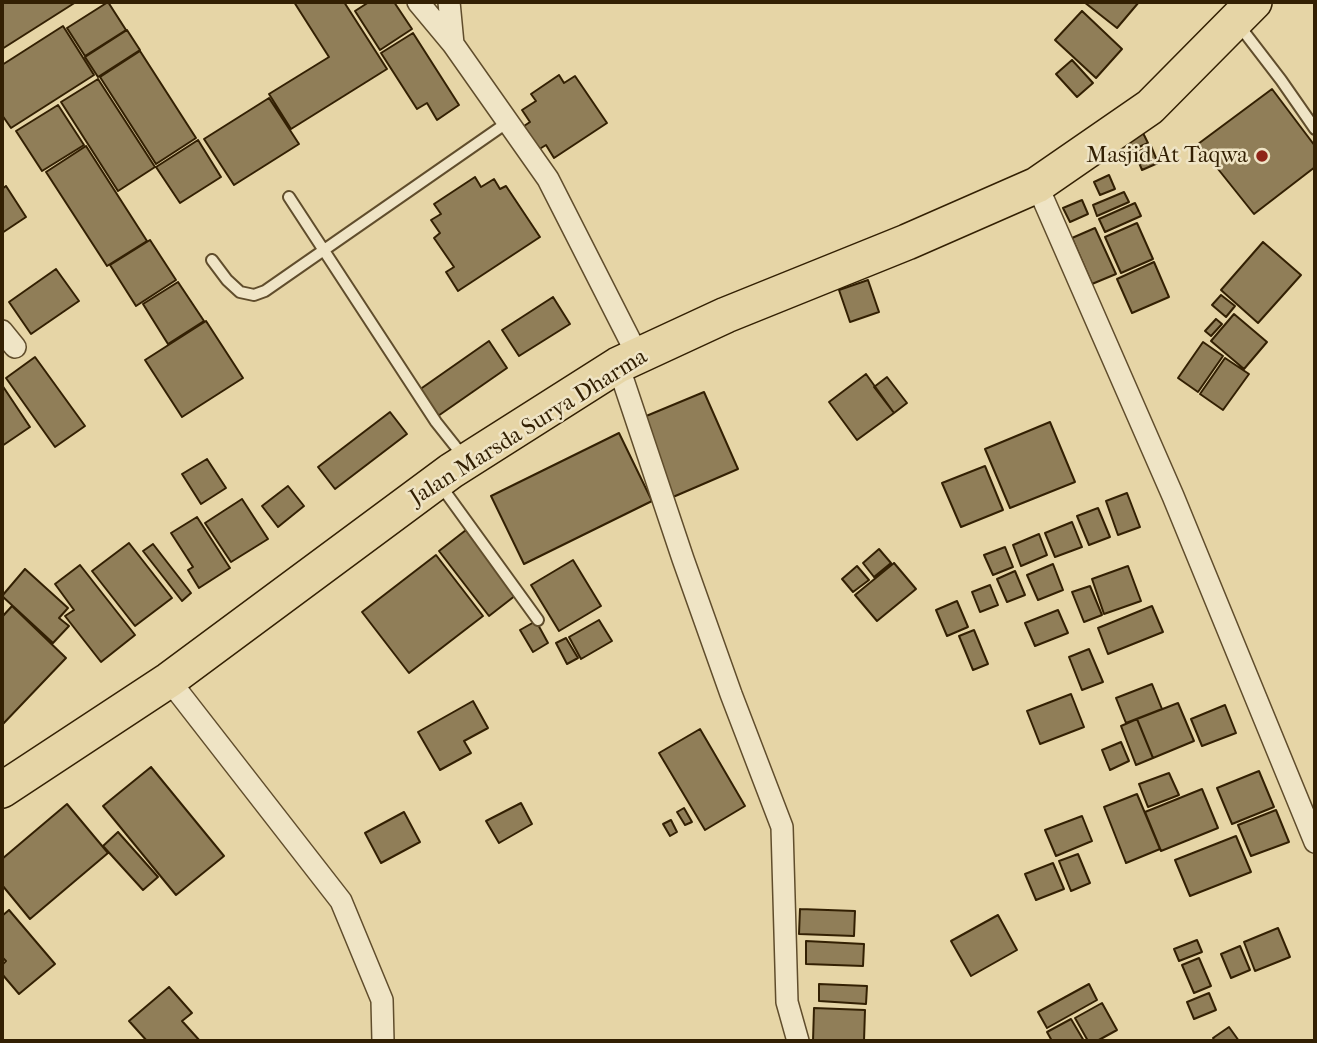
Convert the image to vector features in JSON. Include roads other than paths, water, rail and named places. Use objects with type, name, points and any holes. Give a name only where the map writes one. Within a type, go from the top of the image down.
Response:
[{"type":"highway","name":"Jalan Marsda Surya Dharma","points":[[4,785],[169,680],[437,481],[628,361],[726,315],[907,242],[1037,185],[1150,107],[1245,12]]},
{"type":"street","points":[[418,2],[453,44],[548,179],[628,361],[683,559],[782,827],[787,1002],[797,1041]]},
{"type":"street","points":[[449,2],[453,44]]},
{"type":"street","points":[[1037,185],[1173,496],[1315,842]]},
{"type":"street","points":[[169,680],[341,901],[382,1000],[383,1041]]},
{"type":"lane","points":[[1245,12],[1281,80],[1315,129]]},
{"type":"lane","points":[[212,260],[240,292],[254,295],[265,291],[508,122]]},
{"type":"lane","points":[[289,197],[436,422],[467,461]]},
{"type":"lane","points":[[437,481],[538,620]]},
{"type":"place","name":"Masjid At Taqwa","points":[[1262,156]]}]
